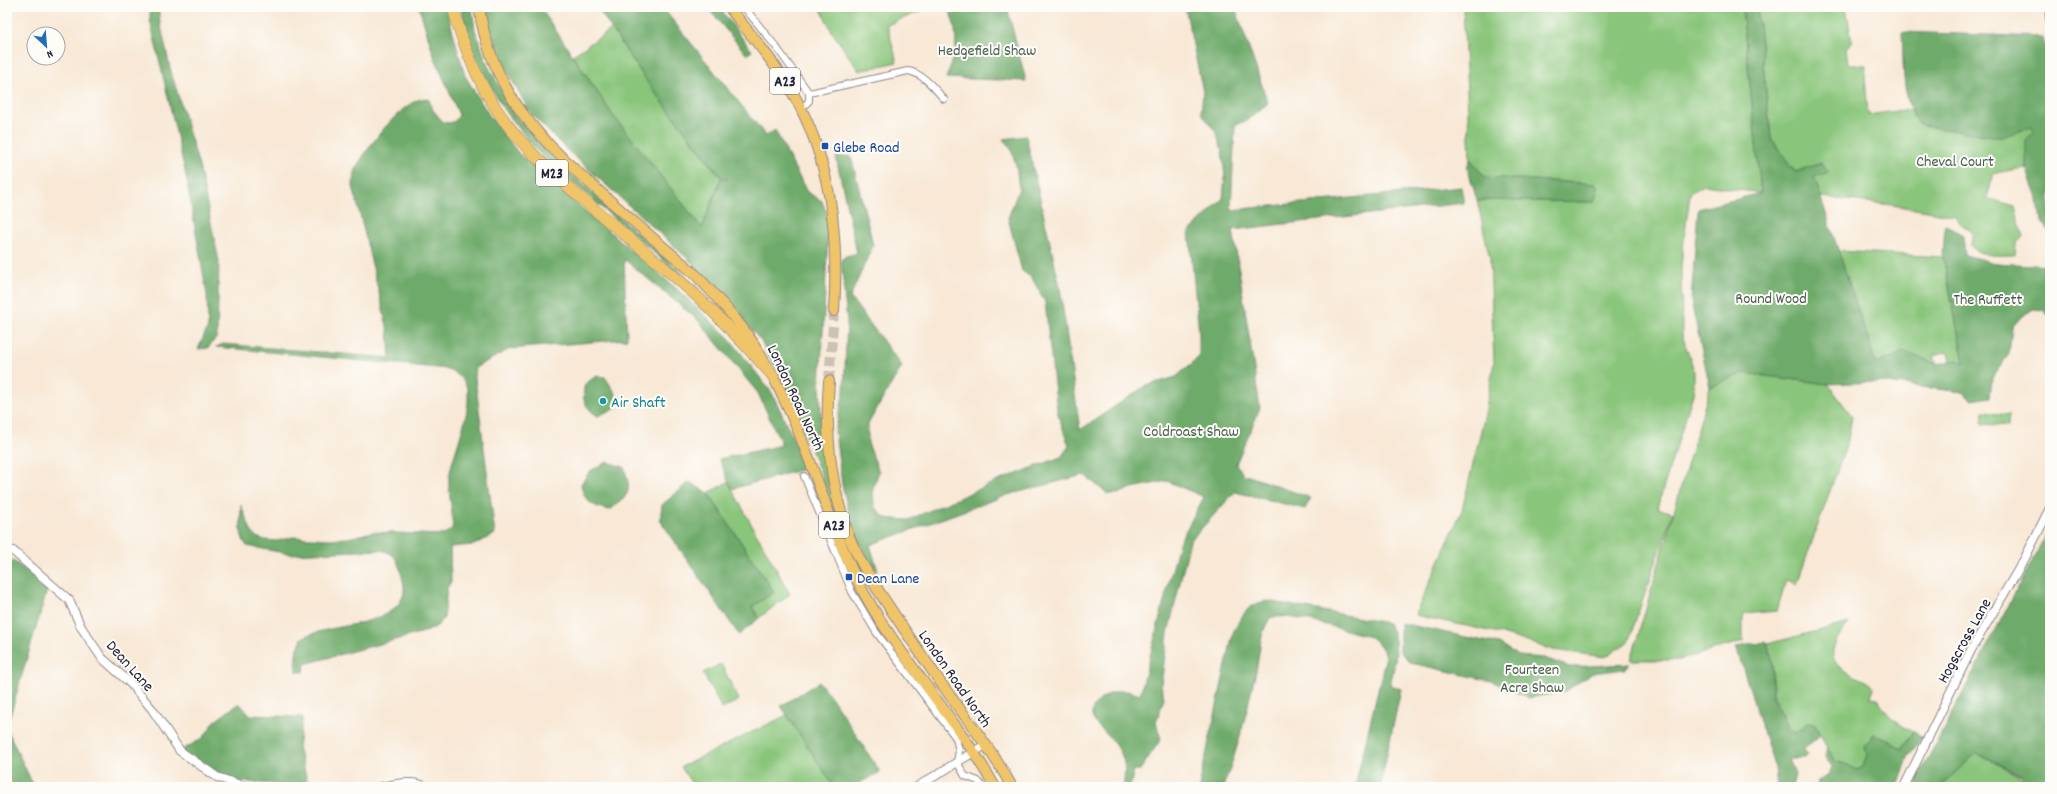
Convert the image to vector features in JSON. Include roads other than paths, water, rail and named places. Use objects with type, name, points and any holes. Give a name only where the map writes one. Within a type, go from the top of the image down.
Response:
[{"type":"highway","name":"M23","points":[[453,7],[461,36],[476,73],[495,107],[519,139],[552,172],[701,300],[773,376]]},
{"type":"main road","name":"London Road North","points":[[479,7],[484,30],[495,65],[512,98],[532,127],[558,155],[696,275],[717,297],[757,347],[773,376],[801,435],[834,526],[857,580],[890,635],[973,751]]},
{"type":"main road","name":"A23","points":[[729,7],[780,73],[801,109],[819,149],[831,203],[834,240],[834,311]]},
{"type":"main road","name":"London Road North","points":[[829,381],[829,429],[832,469],[839,505],[851,540],[867,573],[916,648],[985,745]]},
{"type":"main road","name":"A23","points":[[985,745],[1012,787]]},
{"type":"main road","name":"A23","points":[[973,751],[995,787]]},
{"type":"street","points":[[744,7],[777,48],[809,93],[809,101],[801,109]]},
{"type":"street","points":[[2049,7],[2050,20]]},
{"type":"street","points":[[809,93],[908,71],[915,73],[927,81],[944,99]]},
{"type":"street","points":[[804,476],[852,592],[876,632],[956,738]]},
{"type":"street","name":"Hogscross Lane","points":[[1904,787],[1971,650],[2024,558],[2050,508]]},
{"type":"street","name":"Dean Lane","points":[[7,550],[13,551],[69,600],[81,627],[102,658],[130,683],[152,710],[180,751],[217,777],[246,787]]},
{"type":"street","name":"London Road North","points":[[955,725],[959,751],[957,762]]},
{"type":"street","points":[[917,787],[973,751],[985,745]]},
{"type":"street","points":[[957,762],[965,776],[978,781],[983,787]]},
{"type":"street","points":[[381,787],[416,782],[427,787]]},
{"type":"tunnel","points":[[829,381],[834,311]]},
{"type":"place","name":"Glebe Road","points":[[825,146]]},
{"type":"place","name":"Air Shaft","points":[[603,401]]},
{"type":"place","name":"Dean Lane","points":[[849,577]]},
{"type":"park label","name":"Hedgefield Shaw","points":[[987,49]]},
{"type":"park label","name":"Cheval Court","points":[[1955,160]]},
{"type":"park label","name":"Round Wood","points":[[1771,297]]},
{"type":"park label","name":"The Ruffett","points":[[1988,298]]},
{"type":"park label","name":"Coldroast Shaw","points":[[1191,430]]},
{"type":"park label","name":"Fourteen Acre Shaw","points":[[1532,677]]}]
